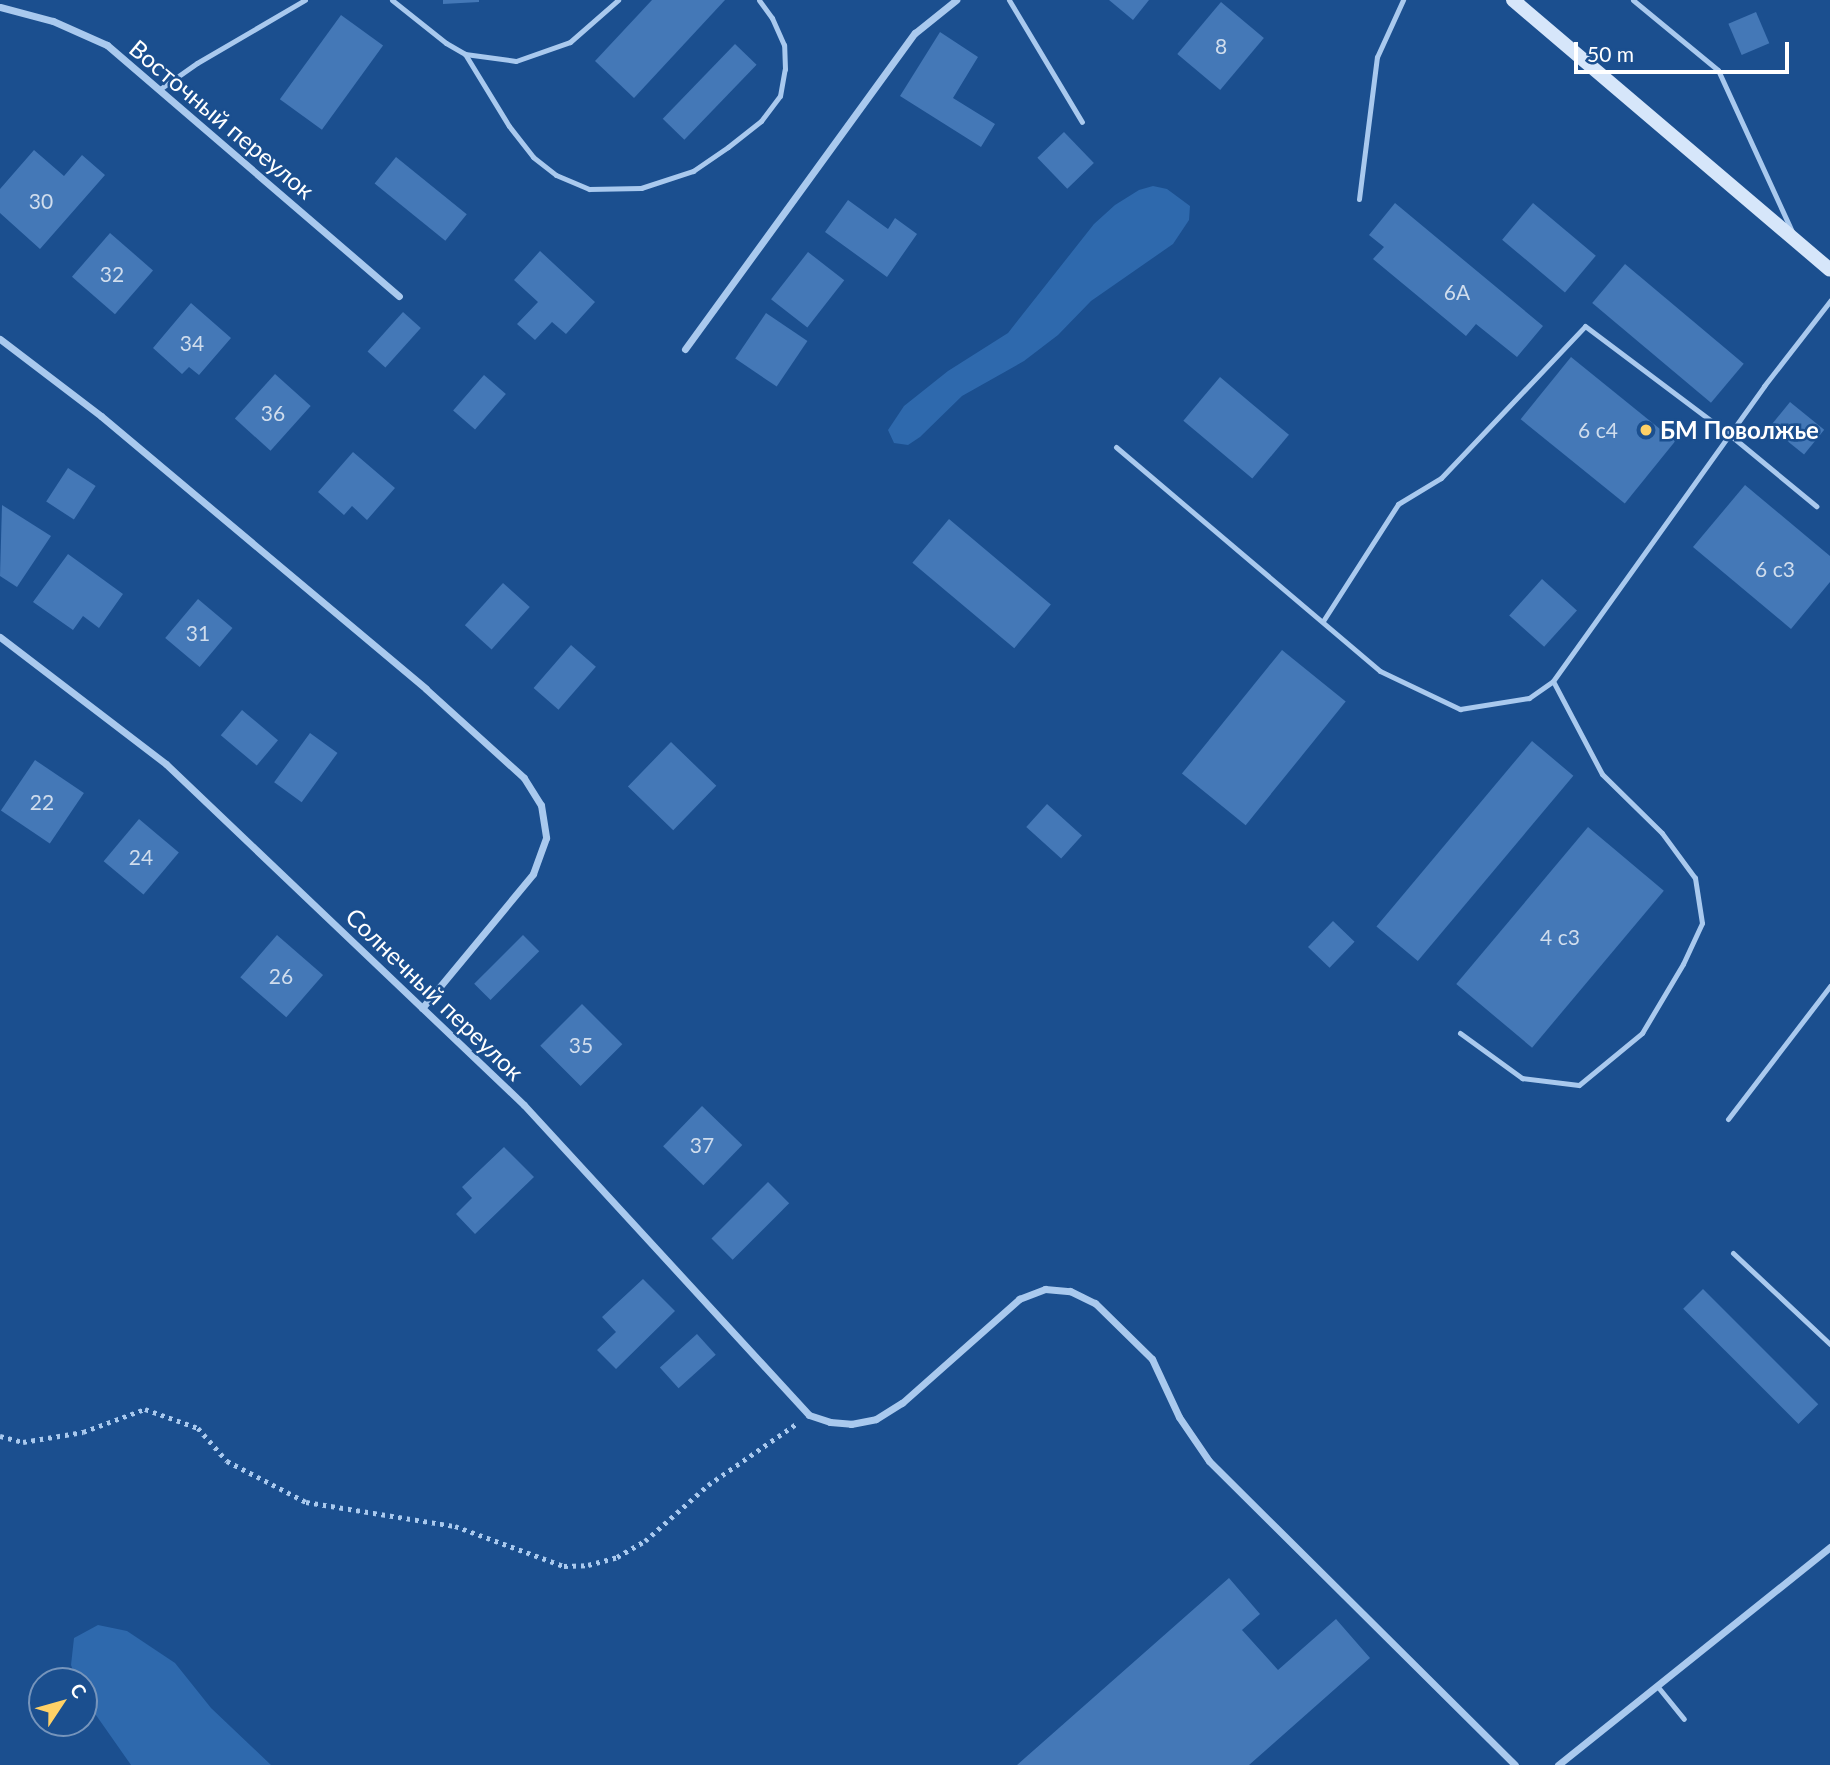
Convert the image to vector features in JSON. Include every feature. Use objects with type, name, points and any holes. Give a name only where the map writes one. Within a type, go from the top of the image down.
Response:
[{"type":"main road","points":[[1513,0],[1830,270]]},
{"type":"street","points":[[685,349],[915,33],[956,0]]},
{"type":"street","name":"Восточный переулок","points":[[0,7],[53,20],[107,46],[399,296]]},
{"type":"street","points":[[0,339],[101,416],[425,689],[524,778],[541,805],[546,838],[533,874],[422,1008]]},
{"type":"street","name":"Солнечный переулок","points":[[0,637],[166,764],[524,1105],[809,1415]]},
{"type":"street","points":[[809,1415],[830,1422],[851,1424],[876,1419],[902,1403],[1019,1299],[1045,1289],[1070,1291],[1095,1303],[1152,1359],[1180,1417],[1209,1461],[1515,1765]]},
{"type":"street","points":[[1558,1765],[1830,1547]]},
{"type":"lane","points":[[160,89],[197,63],[305,0]]},
{"type":"lane","points":[[392,0],[446,43],[465,54],[493,60],[529,58],[570,42],[618,0]]},
{"type":"lane","points":[[465,54],[509,126],[533,157],[549,169],[589,189],[641,188],[693,171],[761,121],[780,96],[785,69],[784,45],[772,18],[759,0]]},
{"type":"lane","points":[[1009,0],[1082,122]]},
{"type":"lane","points":[[1359,199],[1377,57],[1403,0]]},
{"type":"lane","points":[[1633,0],[1717,70],[1798,243]]},
{"type":"lane","points":[[1116,447],[1380,671],[1460,709],[1529,698],[1553,681],[1830,301]]},
{"type":"lane","points":[[1323,621],[1398,504],[1441,478],[1585,326],[1730,435],[1816,506]]},
{"type":"lane","points":[[1460,1033],[1522,1079],[1579,1085],[1642,1033],[1684,964],[1702,923],[1695,878],[1662,833],[1602,774],[1553,681]]},
{"type":"lane","points":[[1728,1119],[1830,986]]},
{"type":"lane","points":[[1733,1253],[1830,1344]]},
{"type":"lane","points":[[1658,1687],[1684,1719]]},
{"type":"path","points":[[0,1436],[23,1442],[83,1432],[145,1409],[198,1428],[227,1461],[306,1502],[455,1526],[564,1566],[587,1565],[617,1557],[645,1541],[708,1485],[809,1415]]},
{"type":"shaded area","points":[[1153,186],[1167,189],[1190,206],[1189,220],[1173,244],[1091,301],[1058,335],[1024,361],[962,396],[920,437],[908,445],[894,443],[888,430],[904,406],[948,371],[1008,333],[1094,224],[1115,205],[1139,190]]},
{"type":"shaded area","points":[[98,1625],[127,1631],[175,1663],[211,1708],[271,1765],[131,1765],[98,1718],[98,1667],[72,1667],[74,1638]]},
{"type":"building","points":[[443,0],[479,0],[479,2],[443,4]]},
{"type":"building","points":[[652,0],[725,0],[634,98],[595,61]]},
{"type":"building","points":[[1109,0],[1149,0],[1133,20]]},
{"type":"building","points":[[1221,2],[1264,38],[1220,90],[1177,54]]},
{"type":"building","points":[[1756,12],[1769,43],[1742,55],[1728,24]]},
{"type":"building","points":[[341,15],[383,46],[322,130],[280,99]]},
{"type":"building","points":[[940,32],[978,57],[953,98],[995,124],[981,147],[900,96]]},
{"type":"building","points":[[735,44],[757,65],[684,140],[663,119]]},
{"type":"building","points":[[1064,132],[1094,163],[1067,189],[1037,158]]},
{"type":"building","points":[[34,150],[64,176],[82,155],[105,175],[40,249],[0,213],[0,189]]},
{"type":"building","points":[[396,157],[467,214],[445,241],[375,183]]},
{"type":"building","points":[[848,200],[888,229],[895,218],[917,234],[887,277],[825,232]]},
{"type":"building","points":[[1395,203],[1543,326],[1517,357],[1476,324],[1466,336],[1373,259],[1384,247],[1369,235]]},
{"type":"building","points":[[1533,203],[1596,256],[1565,292],[1502,240]]},
{"type":"building","points":[[110,233],[153,270],[115,314],[72,277]]},
{"type":"building","points":[[540,251],[595,302],[566,334],[552,322],[535,340],[517,324],[538,302],[514,280]]},
{"type":"building","points":[[808,252],[844,280],[807,328],[771,299]]},
{"type":"building","points":[[1625,264],[1744,364],[1711,403],[1592,303]]},
{"type":"building","points":[[191,303],[231,338],[199,375],[189,367],[182,374],[153,348]]},
{"type":"building","points":[[403,312],[421,328],[385,367],[368,351]]},
{"type":"building","points":[[766,313],[807,341],[777,387],[735,359]]},
{"type":"building","points":[[1571,357],[1675,441],[1625,504],[1521,419]]},
{"type":"building","points":[[275,374],[311,406],[271,451],[235,419]]},
{"type":"building","points":[[484,375],[506,394],[475,429],[453,410]]},
{"type":"building","points":[[1220,377],[1289,435],[1252,479],[1183,421]]},
{"type":"building","points":[[1790,402],[1824,430],[1804,455],[1770,427]]},
{"type":"building","points":[[353,452],[395,488],[367,520],[352,506],[344,515],[318,492]]},
{"type":"building","points":[[68,468],[96,486],[74,520],[46,502]]},
{"type":"building","points":[[1745,485],[1830,556],[1830,582],[1791,629],[1693,547]]},
{"type":"building","points":[[2,505],[51,536],[17,587],[0,576]]},
{"type":"building","points":[[949,519],[1051,604],[1014,648],[912,563]]},
{"type":"building","points":[[68,554],[123,594],[99,628],[83,616],[73,630],[33,602]]},
{"type":"building","points":[[1542,579],[1577,610],[1544,647],[1509,615]]},
{"type":"building","points":[[503,583],[530,607],[492,649],[465,625]]},
{"type":"building","points":[[198,599],[232,628],[200,667],[165,638]]},
{"type":"building","points":[[571,645],[596,667],[559,710],[534,688]]},
{"type":"building","points":[[1282,650],[1346,702],[1246,825],[1182,774]]},
{"type":"building","points":[[242,710],[278,740],[257,765],[221,735]]},
{"type":"building","points":[[310,733],[338,753],[302,802],[274,782]]},
{"type":"building","points":[[1532,741],[1573,776],[1418,961],[1376,926]]},
{"type":"building","points":[[671,742],[716,786],[673,830],[628,787]]},
{"type":"building","points":[[35,760],[84,793],[50,844],[1,811]]},
{"type":"building","points":[[1047,804],[1082,835],[1061,858],[1026,827]]},
{"type":"building","points":[[139,819],[179,852],[143,895],[104,861]]},
{"type":"building","points":[[1588,827],[1664,891],[1532,1048],[1456,984]]},
{"type":"building","points":[[1333,921],[1355,942],[1330,968],[1308,947]]},
{"type":"building","points":[[277,935],[323,975],[286,1017],[240,977]]},
{"type":"building","points":[[523,935],[539,951],[490,1000],[474,984]]},
{"type":"building","points":[[582,1004],[622,1044],[581,1086],[540,1046]]},
{"type":"building","points":[[702,1106],[742,1145],[703,1185],[663,1146]]},
{"type":"building","points":[[504,1147],[534,1177],[475,1234],[456,1214],[472,1198],[462,1187]]},
{"type":"building","points":[[768,1182],[789,1203],[733,1260],[711,1239]]},
{"type":"building","points":[[643,1279],[675,1311],[616,1369],[597,1350],[616,1332],[602,1317]]},
{"type":"building","points":[[1703,1289],[1818,1404],[1798,1424],[1683,1309]]},
{"type":"building","points":[[697,1334],[716,1355],[679,1388],[660,1367]]},
{"type":"building","points":[[1229,1578],[1260,1614],[1242,1630],[1278,1670],[1336,1619],[1370,1658],[1249,1765],[1017,1765]]},
{"type":"place","name":"БМ Поволжье","points":[[1646,430]]}]
